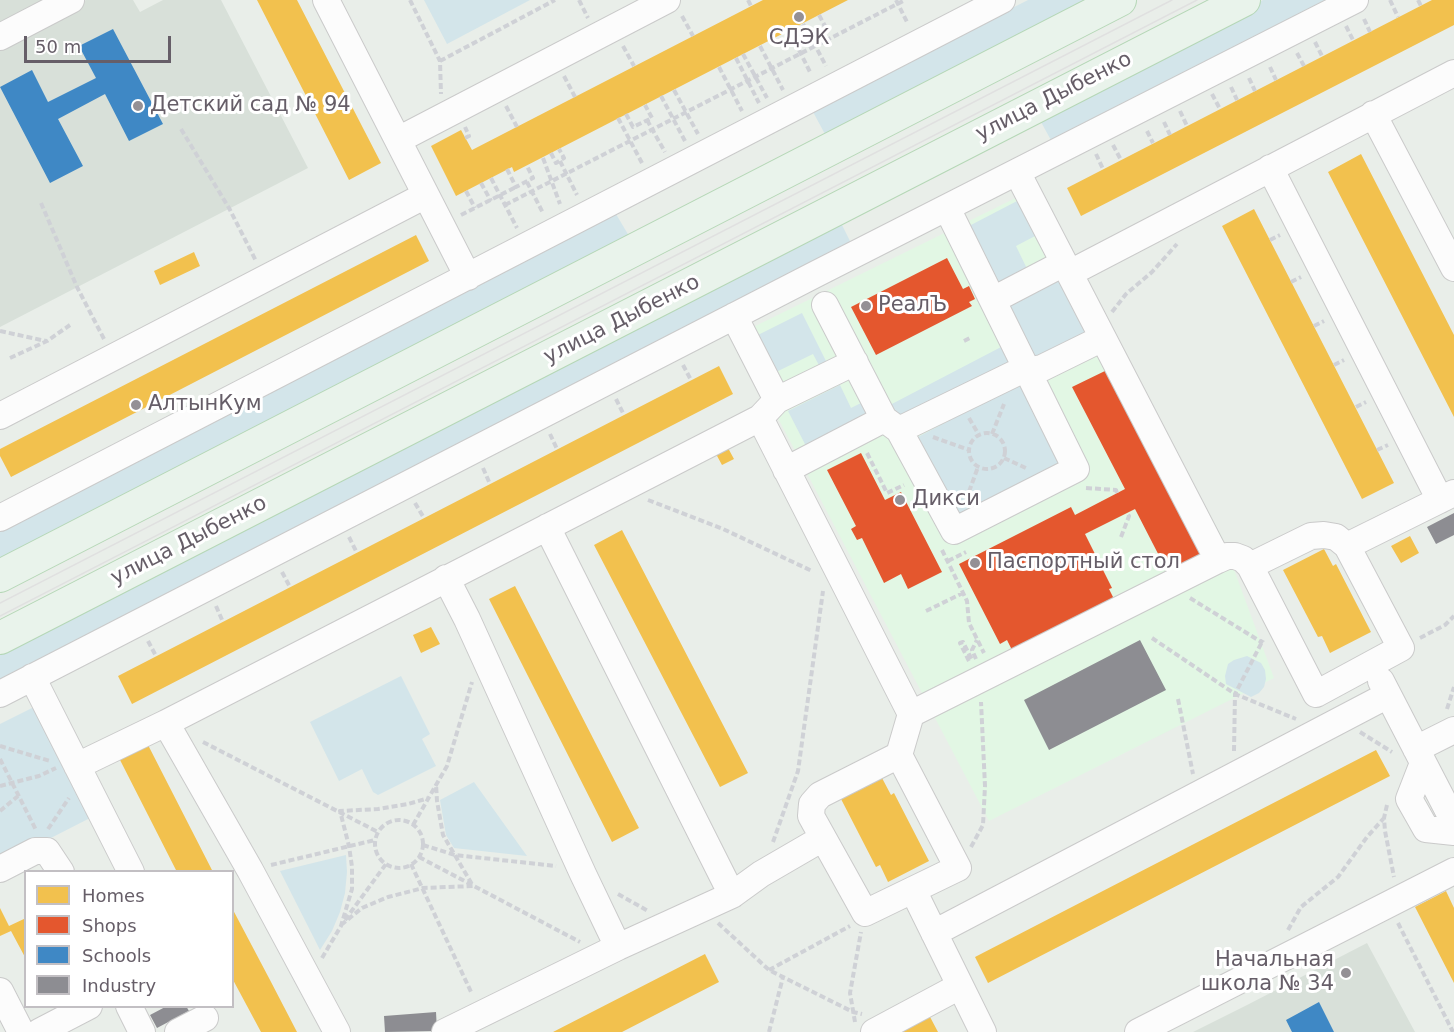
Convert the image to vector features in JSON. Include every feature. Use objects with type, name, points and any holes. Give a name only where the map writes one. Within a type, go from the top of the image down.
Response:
[{"type":"main road","points":[[0,576],[1120,0]]},
{"type":"main road","name":"улица Дыбенко","points":[[0,638],[1244,0]]},
{"type":"street","points":[[0,37],[71,0]]},
{"type":"street","points":[[326,0],[468,277]]},
{"type":"street","points":[[0,518],[1002,0]]},
{"type":"street","points":[[398,140],[672,4]]},
{"type":"street","points":[[0,694],[1017,172],[1358,7]]},
{"type":"street","points":[[993,300],[1067,268],[1270,168],[1454,73]]},
{"type":"street","points":[[1374,114],[1454,268]]},
{"type":"street","points":[[1270,168],[1447,496],[1347,546]]},
{"type":"street","points":[[1017,172],[1218,560]]},
{"type":"street","points":[[0,416],[426,195]]},
{"type":"street","points":[[825,305],[855,362],[954,531],[1076,469],[947,208]]},
{"type":"street","points":[[734,316],[769,409],[786,470],[911,714],[899,755],[958,868],[865,914],[811,816],[812,804],[820,795],[899,755]]},
{"type":"street","points":[[786,470],[1016,373],[1042,368],[1101,334]]},
{"type":"street","points":[[80,771],[166,723],[621,489],[855,362]]},
{"type":"street","points":[[547,527],[732,895]]},
{"type":"street","points":[[911,714],[1227,556],[1244,559],[1250,566],[1316,694],[1401,648],[1347,546],[1336,537],[1311,536],[1250,566]]},
{"type":"street","points":[[446,578],[481,649],[583,874],[610,951]]},
{"type":"street","points":[[1372,663],[1420,761],[1454,822]]},
{"type":"street","points":[[32,677],[130,870]]},
{"type":"street","points":[[934,933],[1388,695]]},
{"type":"street","points":[[166,723],[337,1032]]},
{"type":"street","points":[[1454,730],[1420,761],[1409,799],[1426,829],[1454,832]]},
{"type":"street","points":[[446,1032],[610,951],[732,895],[761,873],[823,838]]},
{"type":"street","points":[[0,870],[38,845],[47,851],[60,870]]},
{"type":"street","points":[[1138,1032],[1454,871]]},
{"type":"street","points":[[913,890],[983,1032]]},
{"type":"street","points":[[874,1032],[960,986]]},
{"type":"street","points":[[0,991],[21,1032]]},
{"type":"street","points":[[39,1032],[85,1008]]},
{"type":"street","points":[[130,1008],[142,1032]]},
{"type":"street","points":[[178,1032],[206,1019]]},
{"type":"path","points":[[410,0],[440,61],[441,117]]},
{"type":"path","points":[[440,61],[555,0]]},
{"type":"path","points":[[748,0],[751,6]]},
{"type":"path","points":[[505,205],[801,54],[897,2],[905,0]]},
{"type":"path","points":[[1390,0],[1398,17]]},
{"type":"path","points":[[1418,0],[1421,6]]},
{"type":"path","points":[[897,2],[913,33]]},
{"type":"path","points":[[672,4],[693,36]]},
{"type":"path","points":[[1358,7],[1370,32]]},
{"type":"path","points":[[809,34],[825,26],[819,15]]},
{"type":"path","points":[[802,24],[831,75]]},
{"type":"path","points":[[786,32],[792,44],[801,39],[794,27]]},
{"type":"path","points":[[1350,35],[1353,40]]},
{"type":"path","points":[[795,42],[816,82]]},
{"type":"path","points":[[760,46],[786,98]]},
{"type":"path","points":[[1294,48],[1304,66]]},
{"type":"path","points":[[1319,50],[1322,56]]},
{"type":"path","points":[[743,54],[771,106]]},
{"type":"path","points":[[736,58],[762,110]]},
{"type":"path","points":[[719,67],[746,118]]},
{"type":"path","points":[[1274,74],[1276,80]]},
{"type":"path","points":[[1228,82],[1237,100]]},
{"type":"path","points":[[1252,85],[1255,91]]},
{"type":"path","points":[[674,90],[702,141]]},
{"type":"path","points":[[661,96],[689,147]]},
{"type":"path","points":[[1216,103],[1220,109]]},
{"type":"path","points":[[626,114],[633,128],[652,118],[645,105]]},
{"type":"path","points":[[1161,116],[1170,135]]},
{"type":"path","points":[[618,118],[646,169]]},
{"type":"path","points":[[647,120],[668,158]]},
{"type":"path","points":[[1184,120],[1187,126]]},
{"type":"path","points":[[181,129],[229,208],[265,279]]},
{"type":"path","points":[[1150,137],[1153,143]]},
{"type":"path","points":[[551,153],[556,163],[560,161],[564,158],[559,149]]},
{"type":"path","points":[[1094,150],[1103,169]]},
{"type":"path","points":[[1118,154],[1121,160]]},
{"type":"path","points":[[543,158],[563,212]]},
{"type":"path","points":[[560,161],[581,202]]},
{"type":"path","points":[[442,225],[533,178],[526,166]]},
{"type":"path","points":[[507,169],[516,187]]},
{"type":"path","points":[[491,178],[520,234]]},
{"type":"path","points":[[527,182],[546,220]]},
{"type":"path","points":[[481,183],[490,201]]},
{"type":"path","points":[[466,191],[475,208]]},
{"type":"path","points":[[41,203],[77,288],[114,357]]},
{"type":"path","points":[[1101,334],[1126,294],[1152,272],[1178,242]]},
{"type":"path","points":[[10,358],[47,341],[70,325]]},
{"type":"path","points":[[0,332],[47,341]]},
{"type":"path","points":[[964,341],[970,338]]},
{"type":"path","points":[[681,360],[691,380]]},
{"type":"path","points":[[614,394],[624,415]]},
{"type":"path","points":[[547,428],[557,449]]},
{"type":"path","points":[[992,434],[1003,443],[1004,458],[996,467],[984,469],[978,467],[971,459],[969,450],[971,444],[979,435],[992,434]]},
{"type":"path","points":[[863,446],[887,493],[908,483]]},
{"type":"path","points":[[480,463],[490,484]]},
{"type":"path","points":[[621,489],[723,529],[814,572]]},
{"type":"path","points":[[412,497],[424,518]]},
{"type":"path","points":[[1121,537],[1129,516],[1127,513]]},
{"type":"path","points":[[345,531],[357,553]]},
{"type":"path","points":[[938,541],[967,601],[969,623],[985,655]]},
{"type":"path","points":[[948,561],[960,555]]},
{"type":"path","points":[[279,565],[290,587]]},
{"type":"path","points":[[1169,585],[1262,643],[1296,657]]},
{"type":"path","points":[[761,873],[798,771],[823,588]]},
{"type":"path","points":[[926,611],[963,593]]},
{"type":"path","points":[[212,598],[223,622]]},
{"type":"path","points":[[1234,776],[1235,694],[1275,616]]},
{"type":"path","points":[[1411,643],[1445,625],[1454,616]]},
{"type":"path","points":[[144,633],[156,656]]},
{"type":"path","points":[[1152,638],[1235,694],[1308,724],[1314,734]]},
{"type":"path","points":[[972,666],[960,643],[963,642],[973,662],[977,660],[972,650],[977,640]]},
{"type":"path","points":[[413,825],[447,766],[481,649]]},
{"type":"path","points":[[958,868],[983,825],[985,786],[981,695]]},
{"type":"path","points":[[1178,699],[1197,795]]},
{"type":"path","points":[[1341,720],[1420,761]]},
{"type":"path","points":[[166,723],[378,832]]},
{"type":"path","points":[[0,746],[62,765],[39,776],[0,786]]},
{"type":"path","points":[[0,759],[38,845]]},
{"type":"path","points":[[38,845],[80,771]]},
{"type":"path","points":[[436,784],[443,835],[473,886]]},
{"type":"path","points":[[0,811],[18,796]]},
{"type":"path","points":[[1394,796],[1387,805],[1384,818],[1394,901],[1453,1032]]},
{"type":"path","points":[[340,811],[378,809],[429,798]]},
{"type":"path","points":[[340,811],[352,867],[352,890],[341,926]]},
{"type":"path","points":[[1276,961],[1280,942],[1301,907],[1338,877],[1384,818]]},
{"type":"path","points":[[406,821],[413,825],[422,837],[423,845],[419,857],[411,864],[397,868],[386,864],[378,856],[375,840],[378,832],[390,822],[406,821]]},
{"type":"path","points":[[249,870],[375,840]]},
{"type":"path","points":[[419,857],[473,886],[610,951]]},
{"type":"path","points":[[308,978],[341,926],[386,864]]},
{"type":"path","points":[[411,864],[481,1014]]},
{"type":"path","points":[[341,926],[362,908],[388,897],[423,888],[473,886]]},
{"type":"path","points":[[769,970],[855,923],[865,914]]},
{"type":"path","points":[[856,1032],[850,993],[865,914]]},
{"type":"path","points":[[769,1032],[783,977]]},
{"type":"shaded area","points":[[0,0],[53,0],[0,27]]},
{"type":"shaded area","name":"Детский сад № 94","points":[[86,0],[133,0],[140,12],[163,0],[221,0],[308,168],[0,327],[0,44]]},
{"type":"shaded area","points":[[424,0],[530,0],[447,44]]},
{"type":"shaded area","points":[[1028,0],[1094,0],[826,136],[812,110]]},
{"type":"shaded area","points":[[1263,0],[1329,0],[1052,142],[1041,122],[1081,93]]},
{"type":"shaded area","points":[[1036,188],[1222,537],[1274,678],[989,821],[735,336]]},
{"type":"shaded area","points":[[1019,200],[1037,235],[1016,246],[1030,275],[1001,290],[969,226]]},
{"type":"shaded area","points":[[616,214],[629,236],[0,565],[0,530]]},
{"type":"shaded area","points":[[839,219],[852,245],[0,682],[0,648]]},
{"type":"shaded area","points":[[1057,274],[1087,332],[1035,358],[1006,300]]},
{"type":"shaded area","points":[[802,313],[828,365],[821,369],[813,354],[772,374],[754,337]]},
{"type":"shaded area","points":[[1003,346],[1011,361],[900,416],[888,406]]},
{"type":"shaded area","points":[[1019,384],[1060,462],[957,516],[916,438]]},
{"type":"shaded area","points":[[840,385],[851,408],[865,401],[872,415],[807,448],[788,411]]},
{"type":"shaded area","points":[[1247,656],[1261,663],[1266,679],[1259,693],[1251,697],[1226,684],[1225,676],[1228,664]]},
{"type":"shaded area","points":[[401,676],[430,734],[422,739],[436,766],[378,795],[373,792],[362,769],[339,781],[310,722]]},
{"type":"shaded area","points":[[34,707],[90,818],[0,864],[0,724]]},
{"type":"shaded area","points":[[474,782],[527,856],[454,848],[446,835],[440,800]]},
{"type":"shaded area","points":[[346,855],[345,893],[340,912],[320,950],[280,871]]},
{"type":"shaded area","name":"Начальная школа № 34","points":[[1367,943],[1415,1032],[1193,1032],[1249,1004]]},
{"type":"building: Homes","points":[[257,0],[297,0],[381,163],[349,180]]},
{"type":"building: Homes","points":[[763,0],[848,0],[514,172],[512,167],[456,196],[431,146],[461,130],[472,150]]},
{"type":"building: Homes","points":[[1432,0],[1454,0],[1454,25],[1081,216],[1067,188]]},
{"type":"building: Homes","points":[[1361,154],[1454,335],[1454,417],[1328,172]]},
{"type":"building: Homes","points":[[1254,209],[1394,483],[1362,499],[1222,226]]},
{"type":"building: Homes","points":[[416,235],[429,261],[11,477],[0,456],[0,449]]},
{"type":"building: Homes","points":[[194,252],[200,266],[160,285],[154,271]]},
{"type":"building: Homes","points":[[719,366],[733,394],[132,704],[118,676]]},
{"type":"building: Homes","points":[[728,448],[734,459],[722,465],[716,454]]},
{"type":"building: Homes","points":[[622,530],[748,773],[720,787],[594,545]]},
{"type":"building: Homes","points":[[1410,536],[1419,553],[1401,563],[1391,546]]},
{"type":"building: Homes","points":[[1324,549],[1333,566],[1336,564],[1371,632],[1330,653],[1322,636],[1318,637],[1283,570]]},
{"type":"building: Homes","points":[[515,586],[639,828],[612,842],[489,599]]},
{"type":"building: Homes","points":[[431,627],[440,644],[421,653],[413,635]]},
{"type":"building: Homes","points":[[147,743],[212,870],[176,870],[119,758]]},
{"type":"building: Homes","points":[[1376,750],[1390,776],[988,983],[975,957]]},
{"type":"building: Homes","points":[[882,778],[891,795],[894,793],[929,861],[888,882],[880,865],[876,867],[841,799]]},
{"type":"building: Homes","points":[[1446,891],[1454,908],[1454,983],[1415,907]]},
{"type":"building: Homes","points":[[0,908],[9,926],[24,919],[24,955],[11,931],[0,936]]},
{"type":"building: Homes","points":[[234,912],[297,1032],[261,1032],[234,982]]},
{"type":"building: Homes","points":[[705,954],[719,982],[622,1032],[553,1032]]},
{"type":"building: Homes","points":[[929,1015],[938,1032],[895,1032]]},
{"type":"building: Shops","points":[[947,258],[963,289],[969,286],[975,299],[969,302],[972,306],[876,355],[851,307]]},
{"type":"building: Shops","points":[[1107,370],[1204,560],[1170,577],[1135,509],[1085,534],[1112,588],[1109,589],[1117,605],[1014,654],[1007,640],[1000,644],[959,564],[1071,507],[1075,515],[1125,489],[1072,387]]},
{"type":"building: Shops","points":[[861,453],[885,500],[901,492],[942,572],[908,589],[901,574],[884,583],[862,538],[857,540],[851,529],[856,526],[827,470]]},
{"type":"building: Schools","points":[[113,29],[163,124],[129,141],[105,94],[58,119],[83,166],[50,183],[0,87],[32,70],[48,102],[96,78],[79,46]]},
{"type":"building: Schools","points":[[1319,1002],[1334,1032],[1292,1032],[1286,1020]]},
{"type":"building: Industry","points":[[1454,513],[1454,535],[1436,544],[1427,527]]},
{"type":"building: Industry","points":[[1140,640],[1166,690],[1049,750],[1024,700]]},
{"type":"building: Industry","points":[[163,1008],[187,1008],[189,1011],[157,1028],[150,1015]]},
{"type":"building: Industry","points":[[436,1012],[437,1031],[385,1032],[384,1016]]},
{"type":"tram line","points":[[0,603],[1172,0]]},
{"type":"tram line","points":[[0,616],[1197,0]]},
{"type":"place","name":"СДЭК","points":[[799,17]]},
{"type":"place","name":"Детский сад № 94","points":[[138,106]]},
{"type":"place","name":"РеалЪ","points":[[866,306]]},
{"type":"place","name":"АлтынКум","points":[[136,405]]},
{"type":"place","name":"Дикси","points":[[900,500]]},
{"type":"place","name":"Паспортный стол","points":[[975,563]]},
{"type":"place","name":"Начальная школа № 34","points":[[1346,973]]}]
